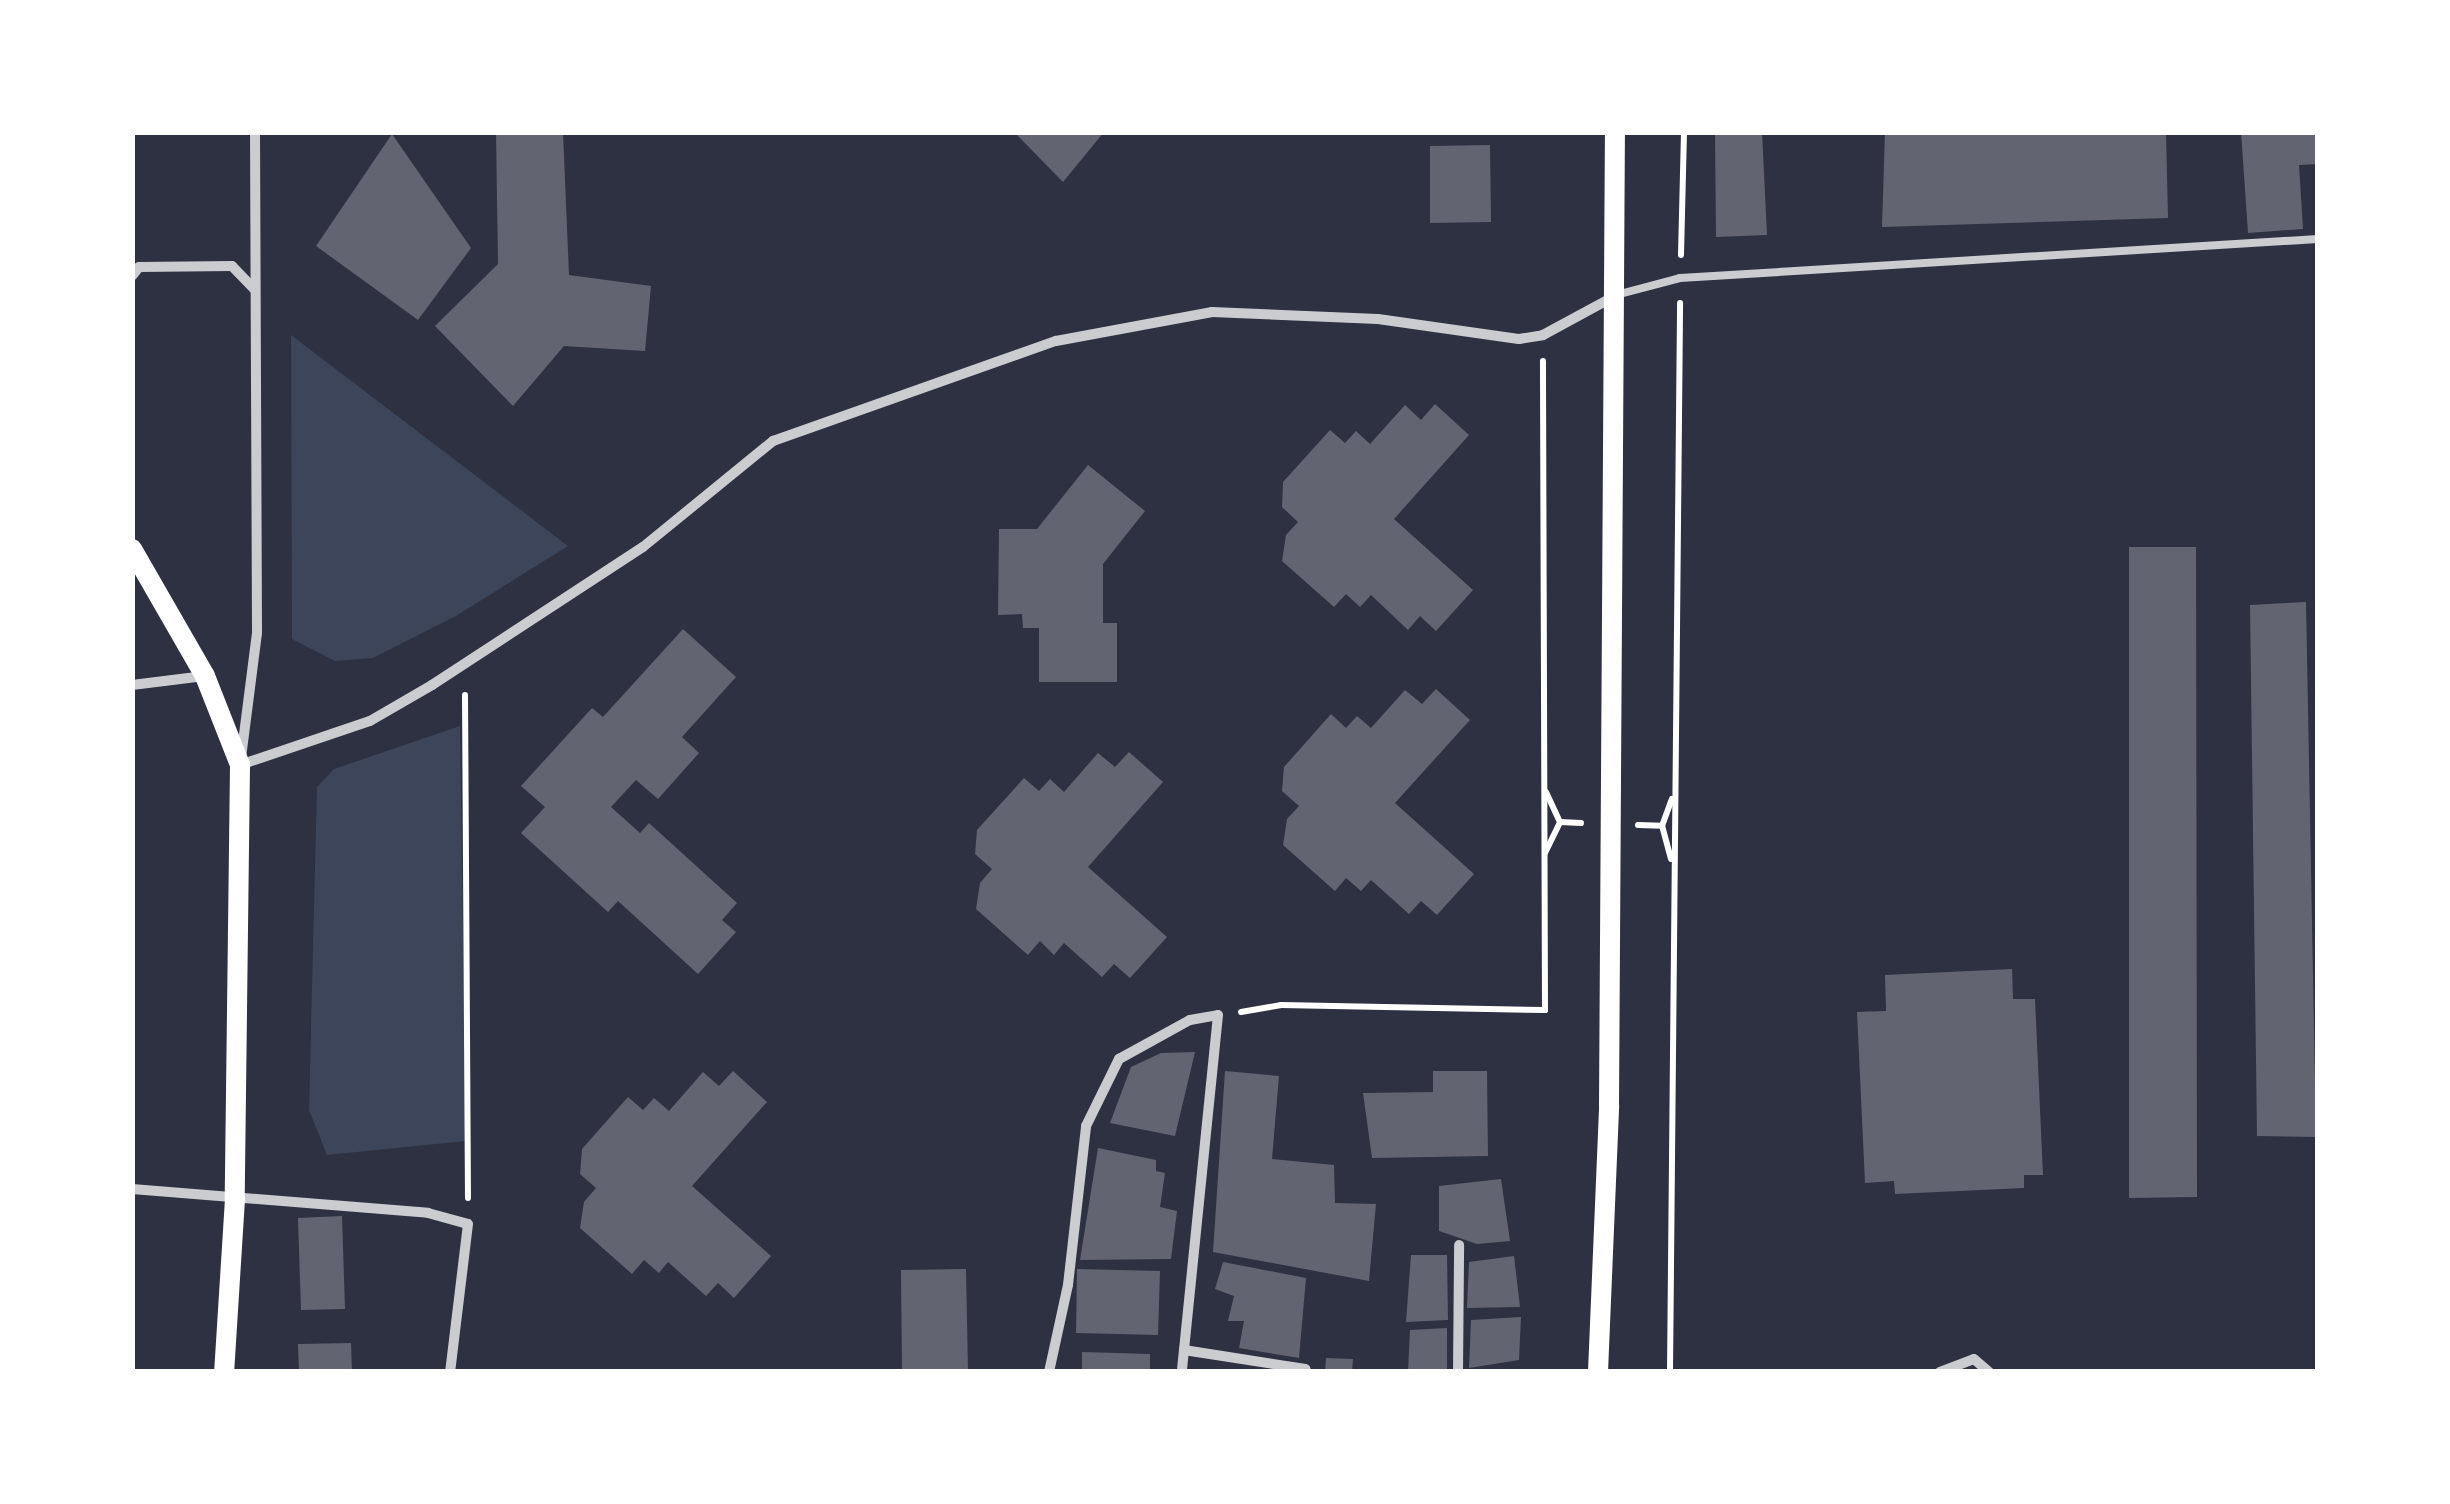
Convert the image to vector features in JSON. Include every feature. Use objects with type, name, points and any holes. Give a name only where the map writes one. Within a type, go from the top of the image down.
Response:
[{"type":"main road","points":[[1598,1372],[1609,1105],[1615,132]]},
{"type":"main road","points":[[132,549],[205,676],[240,766],[235,1199],[224,1372]]},
{"type":"street","points":[[255,132],[256,633],[240,766],[370,721],[465,664],[643,547],[773,441],[1056,341],[1212,312],[1378,319],[1519,340],[1543,335],[1616,296]]},
{"type":"street","points":[[132,276],[139,268],[232,266],[255,290]]},
{"type":"street","points":[[132,685],[205,676]]},
{"type":"street","points":[[1049,1372],[1068,1285],[1086,1126],[1118,1059],[1190,1020],[1218,1015],[1182,1372]]},
{"type":"street","points":[[132,1189],[428,1213],[468,1224],[450,1372]]},
{"type":"street","points":[[1458,1372],[1459,1245]]},
{"type":"street","points":[[1184,1350],[1306,1370]]},
{"type":"street","points":[[1940,1372],[1974,1359],[1989,1372]]},
{"type":"lane","points":[[1616,296],[1680,278],[2318,238]]},
{"type":"path","points":[[1670,1372],[1674,870],[1662,826],[1674,792],[1684,132]]},
{"type":"path","points":[[1218,1015],[1280,1005],[1544,1010],[1543,335]]},
{"type":"path","points":[[465,664],[468,1224]]},
{"type":"path","points":[[1544,788],[1560,822],[1544,854]]},
{"type":"shaded area","points":[[291,335],[568,546],[456,616],[373,658],[335,661],[292,639]]},
{"type":"shaded area","points":[[460,726],[466,1141],[327,1155],[309,1110],[317,787],[334,769]]},
{"type":"building","points":[[496,132],[563,132],[569,275],[651,286],[645,351],[564,346],[513,406],[435,326],[498,264]]},
{"type":"building","points":[[1014,132],[1104,132],[1063,182]]},
{"type":"building","points":[[1715,132],[1762,132],[1767,235],[1716,237]]},
{"type":"building","points":[[1885,132],[2166,132],[2168,218],[1882,227]]},
{"type":"building","points":[[2241,132],[2318,132],[2318,164],[2299,165],[2303,229],[2248,233]]},
{"type":"building","points":[[392,134],[471,248],[418,320],[316,246]]},
{"type":"building","points":[[1490,145],[1491,222],[1430,223],[1430,146]]},
{"type":"building","points":[[1435,404],[1469,435],[1394,519],[1473,590],[1436,631],[1420,616],[1408,630],[1371,595],[1360,607],[1346,594],[1334,607],[1282,561],[1286,535],[1298,522],[1282,507],[1283,482],[1330,430],[1345,443],[1356,431],[1370,444],[1405,405],[1421,420]]},
{"type":"building","points":[[1088,465],[1145,511],[1103,564],[1103,623],[1117,623],[1117,682],[1039,682],[1039,628],[1023,628],[1022,614],[998,615],[999,529],[1037,529]]},
{"type":"building","points":[[2129,547],[2196,547],[2197,1197],[2129,1198]]},
{"type":"building","points":[[2306,602],[2316,1137],[2257,1136],[2250,605]]},
{"type":"building","points":[[683,629],[736,677],[682,737],[699,753],[658,799],[636,780],[611,807],[640,833],[649,823],[737,903],[722,920],[736,932],[698,974],[618,901],[608,912],[521,833],[545,807],[521,786],[592,708],[603,717]]},
{"type":"building","points":[[1436,689],[1470,720],[1395,803],[1474,874],[1437,915],[1421,901],[1409,914],[1371,880],[1361,891],[1346,878],[1335,891],[1283,845],[1287,819],[1299,806],[1282,791],[1284,767],[1331,714],[1346,728],[1357,716],[1371,728],[1405,690],[1422,704]]},
{"type":"building","points":[[1129,752],[1163,782],[1088,867],[1167,937],[1130,978],[1114,964],[1102,977],[1064,943],[1054,955],[1040,941],[1028,955],[976,909],[980,883],[992,869],[975,854],[977,830],[1024,778],[1039,791],[1050,779],[1064,792],[1098,753],[1115,767]]},
{"type":"building","points":[[2012,969],[2013,999],[2035,999],[2043,1175],[2024,1175],[2024,1188],[1895,1194],[1894,1181],[1865,1183],[1857,1012],[1886,1011],[1885,975]]},
{"type":"building","points":[[1195,1052],[1175,1136],[1110,1123],[1131,1067],[1161,1053]]},
{"type":"building","points":[[733,1071],[767,1102],[692,1186],[771,1256],[734,1298],[718,1283],[706,1296],[668,1262],[659,1273],[644,1260],[632,1274],[580,1228],[584,1202],[596,1188],[580,1174],[582,1149],[628,1097],[643,1110],[654,1098],[669,1111],[703,1072],[719,1086]]},
{"type":"building","points":[[1225,1071],[1279,1076],[1272,1159],[1334,1165],[1335,1203],[1376,1204],[1369,1281],[1213,1252]]},
{"type":"building","points":[[1433,1071],[1487,1071],[1488,1156],[1372,1158],[1363,1093],[1433,1092]]},
{"type":"building","points":[[1098,1148],[1156,1160],[1156,1171],[1165,1173],[1160,1207],[1177,1211],[1171,1259],[1080,1260]]},
{"type":"building","points":[[1501,1179],[1510,1241],[1477,1244],[1439,1231],[1439,1186]]},
{"type":"building","points":[[342,1216],[345,1309],[301,1310],[298,1218]]},
{"type":"building","points":[[1411,1255],[1447,1255],[1448,1320],[1406,1322]]},
{"type":"building","points":[[1514,1256],[1520,1307],[1467,1308],[1469,1262]]},
{"type":"building","points":[[1223,1262],[1306,1278],[1299,1358],[1239,1348],[1244,1321],[1228,1321],[1234,1296],[1215,1289]]},
{"type":"building","points":[[966,1269],[968,1372],[902,1372],[901,1270]]},
{"type":"building","points":[[1077,1269],[1160,1271],[1158,1335],[1076,1333]]},
{"type":"building","points":[[1521,1317],[1519,1360],[1469,1368],[1471,1320]]},
{"type":"building","points":[[1447,1328],[1447,1372],[1408,1372],[1410,1330]]},
{"type":"building","points":[[351,1343],[352,1372],[299,1372],[298,1344]]},
{"type":"building","points":[[1082,1352],[1150,1354],[1150,1372],[1082,1372]]},
{"type":"building","points":[[1326,1358],[1353,1359],[1352,1372],[1325,1372]]}]
